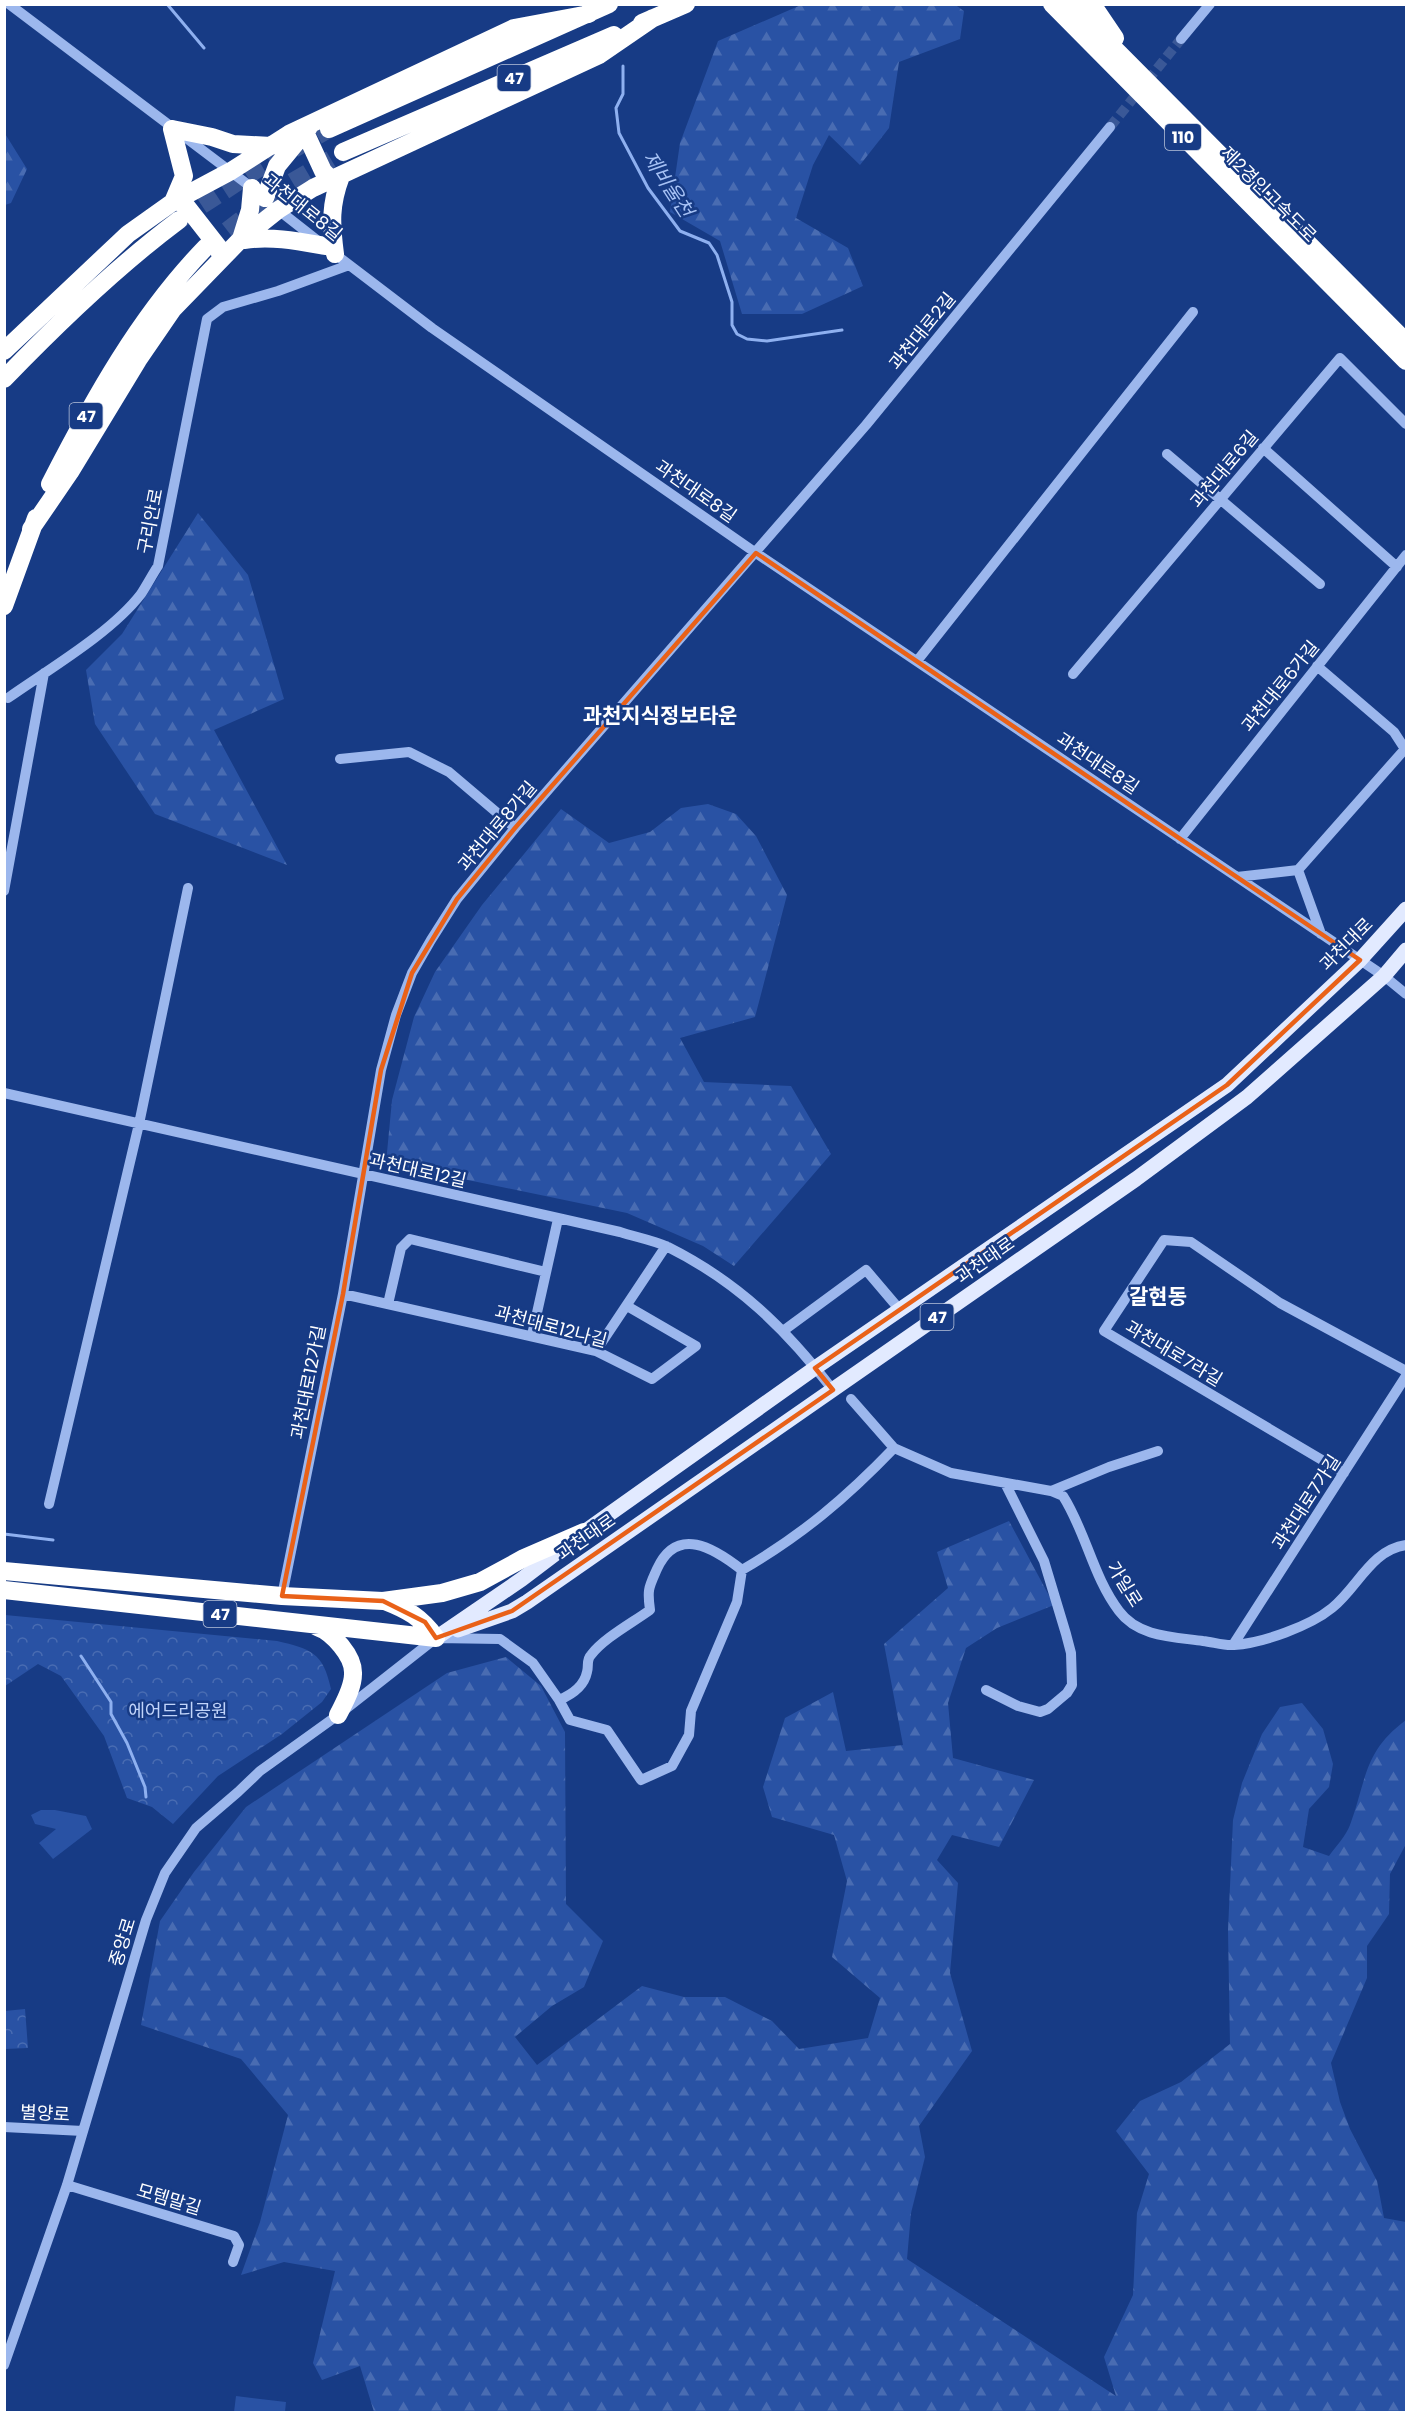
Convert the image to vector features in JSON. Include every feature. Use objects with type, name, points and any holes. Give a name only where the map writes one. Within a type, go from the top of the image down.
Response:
[{"type":"highway","name":"47","points":[[316,127],[609,4]]},
{"type":"highway","name":"47","points":[[343,152],[686,4]]},
{"type":"highway","name":"제2경인고속도로","points":[[1052,4],[1320,265],[1407,342]]},
{"type":"highway","name":"제2경인고속도로","points":[[1070,4],[1320,265],[1407,361]]},
{"type":"highway","points":[[1092,4],[1144,79]]},
{"type":"highway","points":[[240,240],[250,210],[265,199],[299,195],[336,178],[599,55],[653,18]]},
{"type":"highway","points":[[316,127],[323,171],[336,178]]},
{"type":"highway","points":[[4,351],[128,234],[175,201],[231,171],[271,146],[316,127]]},
{"type":"highway","points":[[31,529],[70,472],[138,360],[173,309],[240,240],[265,199],[277,166],[316,127]]},
{"type":"highway","points":[[175,201],[184,176],[172,129],[212,136],[233,144],[271,146]]},
{"type":"highway","points":[[240,240],[265,237],[287,238],[336,255],[330,219],[336,178]]},
{"type":"highway","points":[[175,201],[188,207],[219,248],[221,259]]},
{"type":"highway","points":[[4,379],[102,283],[179,220]]},
{"type":"highway","name":"47","points":[[4,606],[48,488],[97,397],[162,297],[206,247]]},
{"type":"highway","points":[[4,1571],[282,1596],[383,1601],[442,1593],[480,1582],[524,1558],[584,1532]]},
{"type":"highway","name":"47","points":[[4,1590],[436,1638]]},
{"type":"highway","points":[[383,1601],[405,1609],[425,1622],[436,1638]]},
{"type":"highway","points":[[309,1624],[329,1631],[344,1648],[354,1672],[347,1696],[338,1715]]},
{"type":"main road","name":"과천대로","points":[[436,1638],[522,1580],[584,1532],[815,1368],[1227,1085],[1360,960],[1407,909]]},
{"type":"main road","name":"과천대로","points":[[436,1638],[512,1611],[527,1602],[1136,1179],[1247,1097],[1384,976],[1407,950]]},
{"type":"main road","points":[[522,1580],[517,1589],[518,1595],[527,1602]]},
{"type":"street","name":"과천대로8길","points":[[9,4],[172,129],[231,171],[432,328],[756,553],[1238,877],[1407,994]]},
{"type":"street","points":[[1181,39],[1210,4]]},
{"type":"street","name":"과천대로2길","points":[[756,553],[866,425],[1110,127]]},
{"type":"street","name":"구리안로","points":[[8,698],[80,648],[113,621],[140,595],[158,566],[207,319],[223,307],[259,297],[336,255]]},
{"type":"street","points":[[917,661],[1193,312]]},
{"type":"street","name":"과천대로6길","points":[[1073,674],[1340,358],[1407,424]]},
{"type":"street","points":[[1263,448],[1397,567]]},
{"type":"street","points":[[1167,454],[1320,584]]},
{"type":"street","name":"과천대로8가길","points":[[364,1174],[381,1071],[396,1015],[412,973],[457,899],[515,828],[756,553]]},
{"type":"street","name":"과천대로6가길","points":[[1180,838],[1407,555]]},
{"type":"street","points":[[1238,877],[1298,870],[1405,749],[1394,732],[1317,666]]},
{"type":"street","points":[[4,891],[44,673]]},
{"type":"street","points":[[340,759],[409,752],[449,772],[515,828]]},
{"type":"street","points":[[1298,870],[1321,934]]},
{"type":"street","points":[[49,1503],[139,1124],[188,888]]},
{"type":"street","name":"과천대로12길","points":[[4,1093],[620,1232],[666,1246],[714,1273],[763,1311],[795,1342],[832,1390]]},
{"type":"street","name":"과천대로12가길","points":[[282,1596],[343,1294],[364,1174]]},
{"type":"street","points":[[532,1335],[558,1219]]},
{"type":"street","points":[[388,1304],[401,1248],[410,1239],[546,1272]]},
{"type":"street","name":"과천대로7라길","points":[[1344,1473],[1104,1331],[1164,1240],[1191,1242],[1280,1303],[1407,1371]]},
{"type":"street","points":[[597,1351],[666,1246]]},
{"type":"street","points":[[783,1331],[866,1270],[900,1310]]},
{"type":"street","name":"과천대로12나길","points":[[343,1294],[597,1351],[652,1379],[696,1346],[627,1306]]},
{"type":"street","name":"과천대로7가길","points":[[1233,1645],[1407,1376]]},
{"type":"street","points":[[851,1399],[894,1448],[951,1473],[1051,1491],[1109,1467],[1158,1451]]},
{"type":"street","points":[[742,1570],[784,1546],[830,1510],[894,1448]]},
{"type":"street","points":[[986,1690],[1018,1706],[1040,1712],[1048,1709],[1067,1694],[1072,1685],[1071,1653],[1044,1562],[1005,1483]]},
{"type":"street","name":"가일로","points":[[1051,1491],[1063,1496],[1067,1503],[1119,1612],[1133,1625],[1159,1635],[1233,1645],[1261,1641],[1325,1613],[1345,1597],[1375,1558],[1394,1547],[1407,1545]]},
{"type":"street","points":[[559,1700],[579,1689],[587,1673],[588,1657],[598,1646],[650,1610],[647,1591],[664,1554],[679,1544],[703,1546],[720,1552],[742,1570]]},
{"type":"street","points":[[436,1638],[500,1639],[533,1663],[570,1720],[607,1730],[641,1780],[672,1766],[689,1735],[691,1711],[737,1602],[742,1570]]},
{"type":"street","name":"중앙로","points":[[4,2365],[67,2185],[146,1920],[165,1873],[196,1828],[260,1771],[338,1715],[436,1638]]},
{"type":"street","name":"별양로","points":[[4,2127],[83,2131]]},
{"type":"street","name":"모템말길","points":[[67,2185],[234,2236],[239,2245],[233,2262]]},
{"type":"highlighted area","points":[[756,553],[1360,960],[1227,1085],[815,1368],[833,1390],[512,1611],[436,1638],[425,1622],[383,1601],[282,1596],[343,1294],[381,1070],[412,973],[457,899],[515,828]]},
{"type":"green space","points":[[954,4],[964,11],[960,39],[899,62],[889,128],[860,165],[829,135],[813,165],[796,218],[848,248],[863,286],[802,314],[742,314],[720,241],[670,212],[680,143],[718,41],[801,5]]},
{"type":"green space","points":[[4,132],[27,169],[11,203],[5,205]]},
{"type":"green space","points":[[198,513],[248,575],[284,699],[214,730],[287,865],[155,814],[95,724],[86,670],[122,634]]},
{"type":"green space","points":[[708,804],[736,814],[756,836],[787,895],[755,1017],[680,1038],[704,1082],[791,1086],[831,1154],[734,1266],[703,1246],[627,1213],[386,1163],[392,1100],[414,1017],[435,972],[482,905],[561,809],[609,843],[650,832],[681,808]]},
{"type":"green space","points":[[1009,1521],[1054,1605],[997,1628],[966,1648],[948,1703],[953,1758],[1034,1780],[999,1847],[952,1835],[937,1860],[958,1883],[950,1973],[972,2051],[919,2126],[925,2157],[911,2213],[907,2259],[1116,2396],[1104,2357],[1133,2295],[1137,2213],[1149,2174],[1116,2131],[1140,2101],[1181,2082],[1230,2044],[1228,1930],[1233,1820],[1242,1783],[1262,1734],[1280,1707],[1302,1703],[1323,1729],[1333,1764],[1329,1787],[1309,1809],[1303,1847],[1329,1856],[1348,1829],[1374,1755],[1392,1732],[1406,1720],[1406,1844],[1390,1874],[1389,1914],[1367,1946],[1367,1978],[1331,2063],[1340,2102],[1350,2129],[1377,2181],[1384,2218],[1406,2222],[1406,2412],[374,2412],[360,2366],[322,2380],[313,2363],[335,2271],[284,2262],[241,2275],[260,2222],[288,2115],[241,2059],[141,2025],[160,1921],[194,1872],[246,1807],[447,1673],[506,1657],[541,1686],[565,1732],[566,1904],[603,1941],[584,1987],[552,2006],[515,2037],[537,2065],[642,1986],[684,1997],[725,1997],[772,2021],[799,2049],[868,2038],[880,1998],[832,1957],[847,1881],[834,1835],[772,1817],[763,1787],[785,1718],[833,1692],[846,1751],[903,1745],[884,1644],[948,1588],[937,1552]]},
{"type":"green space","name":"에어드리공원","points":[[5,1615],[277,1641],[314,1654],[324,1667],[331,1689],[322,1702],[282,1734],[218,1776],[173,1824],[152,1807],[127,1798],[104,1736],[61,1676],[38,1664],[5,1686]]},
{"type":"green space","points":[[41,1810],[55,1810],[86,1816],[92,1829],[53,1859],[39,1843],[56,1829],[35,1824],[31,1815]]},
{"type":"green space","points":[[25,2009],[28,2048],[5,2049],[5,2011]]},
{"type":"green space","points":[[236,2396],[286,2402],[285,2412],[234,2412]]},
{"type":"waterway","name":"제비울천","points":[[167,4],[204,48]]},
{"type":"waterway","name":"제비울천","points":[[623,66],[623,94],[616,108],[619,133],[648,188],[680,231],[709,243],[717,255],[732,302],[732,325],[737,334],[747,339],[767,341],[842,330]]},
{"type":"waterway","points":[[4,1534],[53,1540]]},
{"type":"waterway","points":[[81,1656],[111,1702],[111,1714],[127,1743],[145,1787],[146,1797]]},
{"type":"tunnel","points":[[1110,127],[1181,39]]},
{"type":"tunnel","points":[[179,220],[256,170],[329,129]]},
{"type":"tunnel","points":[[206,247],[284,187],[343,152]]},
{"type":"district","name":"과천지식정보타운","points":[[660,715]]},
{"type":"district","name":"갈현동","points":[[1158,1296]]}]
